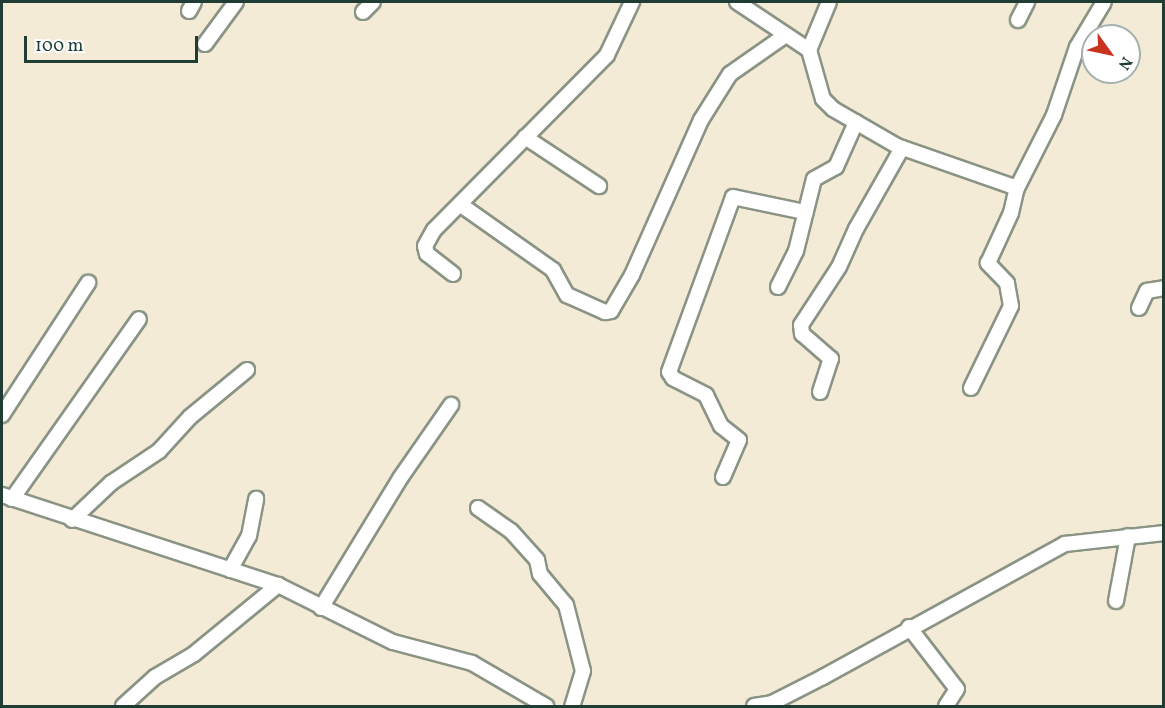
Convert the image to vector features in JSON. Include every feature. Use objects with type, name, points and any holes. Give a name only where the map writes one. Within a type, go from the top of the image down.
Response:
[{"type":"street","points":[[205,44],[236,2]]},
{"type":"street","points":[[453,274],[429,258],[425,246],[442,221],[461,205],[607,55],[632,2]]},
{"type":"street","points":[[737,2],[809,50]]},
{"type":"street","points":[[829,2],[809,50],[822,99],[856,122],[902,148],[1017,188]]},
{"type":"street","points":[[1018,20],[1027,2]]},
{"type":"street","points":[[970,388],[1011,306],[1007,282],[987,265],[1011,213],[1017,188],[1054,116],[1077,47],[1104,2]]},
{"type":"street","points":[[461,205],[553,270],[567,296],[605,312],[610,311],[632,275],[701,120],[730,75],[786,35]]},
{"type":"street","points":[[778,287],[796,251],[814,179],[836,167],[856,122]]},
{"type":"street","points":[[525,137],[599,186]]},
{"type":"street","points":[[820,392],[831,359],[802,334],[801,324],[839,267],[856,229],[902,148]]},
{"type":"street","points":[[723,477],[739,440],[721,426],[706,395],[673,378],[669,372],[733,197],[805,212]]},
{"type":"street","points":[[2,415],[88,283]]},
{"type":"street","points":[[1139,308],[1147,291],[1164,288]]},
{"type":"street","points":[[139,319],[7,497],[72,520],[278,585],[321,608],[402,645],[472,663],[546,706]]},
{"type":"street","points":[[72,520],[111,483],[159,451],[190,417],[247,370]]},
{"type":"street","points":[[321,608],[402,477],[451,405]]},
{"type":"street","points":[[230,570],[249,536],[256,499]]},
{"type":"street","points":[[478,508],[511,531],[537,560],[540,574],[566,605],[583,671],[572,706]]},
{"type":"street","points":[[754,706],[772,705],[909,627],[1065,544],[1164,533]]},
{"type":"street","points":[[1116,601],[1128,536]]},
{"type":"street","points":[[123,706],[155,677],[195,654],[278,585]]},
{"type":"street","points":[[909,627],[957,689],[946,706]]}]
